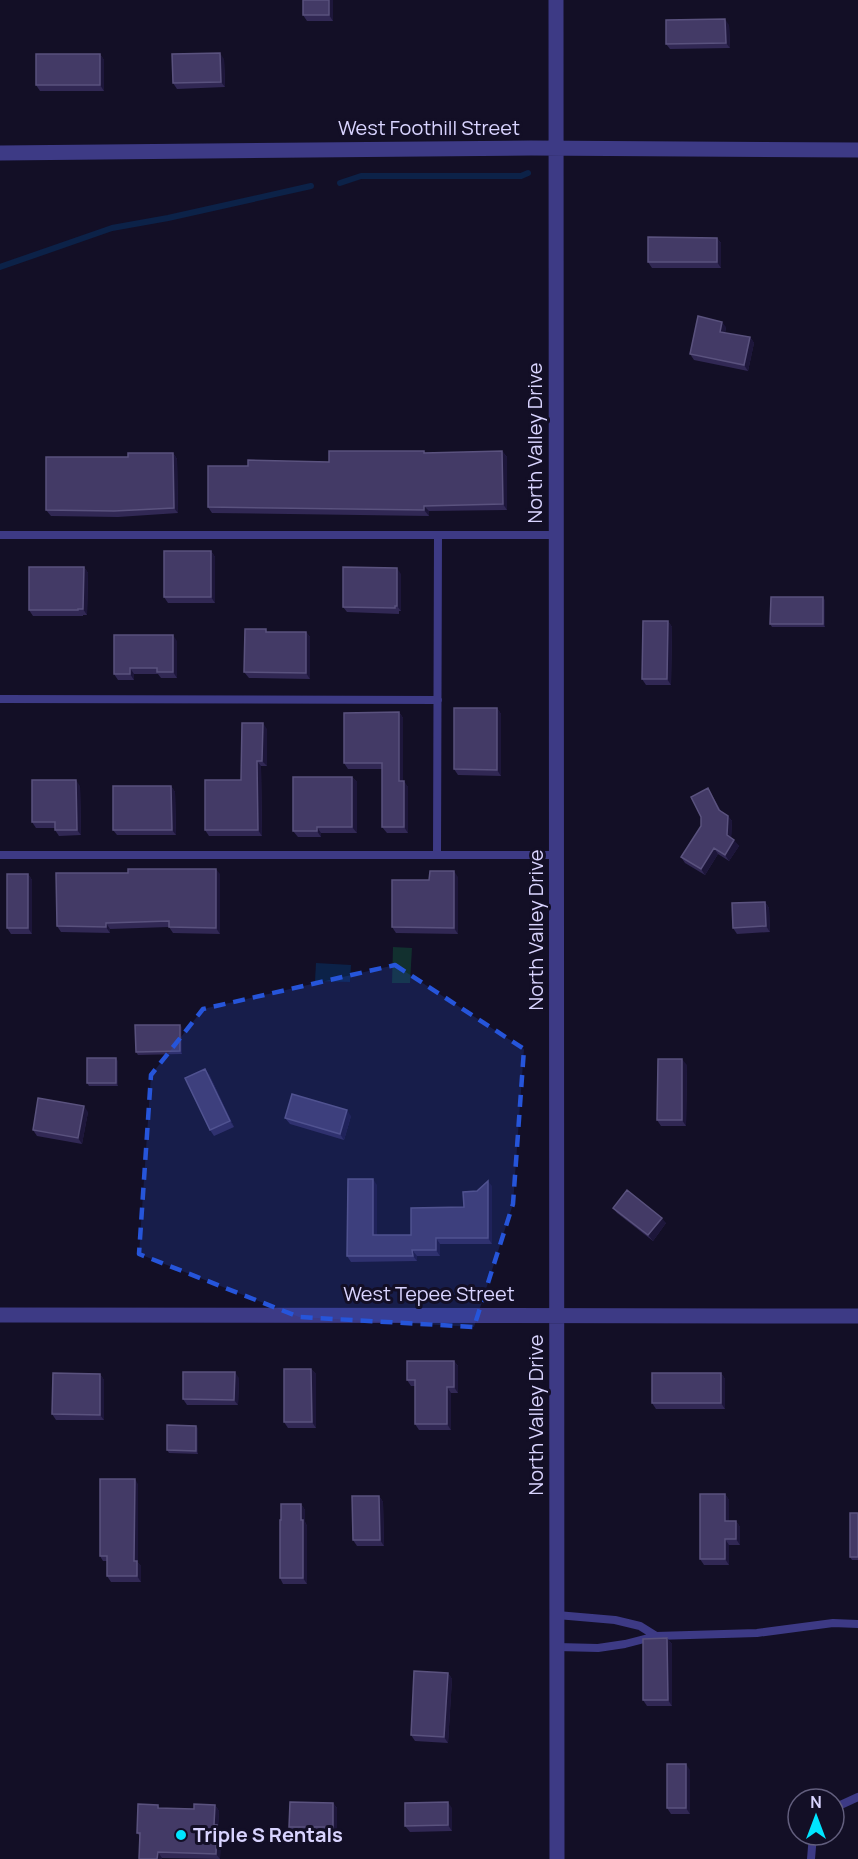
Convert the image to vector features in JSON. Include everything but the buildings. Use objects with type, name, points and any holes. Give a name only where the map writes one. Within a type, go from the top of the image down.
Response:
[{"type":"street","name":"North Valley Drive","points":[[556,0],[557,1859]]},
{"type":"street","name":"West Foothill Street","points":[[0,153],[557,148],[858,150]]},
{"type":"street","name":"West Tepee Street","points":[[0,1315],[858,1316]]},
{"type":"lane","points":[[0,535],[555,535]]},
{"type":"lane","points":[[437,855],[438,535]]},
{"type":"lane","points":[[0,699],[438,700]]},
{"type":"lane","points":[[0,855],[556,855]]},
{"type":"lane","points":[[557,1615],[615,1620],[640,1626],[656,1636]]},
{"type":"lane","points":[[557,1647],[598,1648],[656,1636],[756,1633],[833,1623],[858,1624]]},
{"type":"highlighted area","points":[[395,965],[524,1049],[513,1204],[474,1327],[299,1317],[139,1254],[151,1075],[203,1009]]},
{"type":"green space","points":[[393,947],[412,948],[410,983],[392,983]]},
{"type":"water","points":[[316,963],[351,965],[350,982],[315,981]]},
{"type":"waterway","points":[[340,183],[361,176],[521,176],[528,173]]},
{"type":"waterway","points":[[0,267],[112,228],[311,186]]},
{"type":"place","name":"Triple S Rentals","points":[[181,1835]]}]
